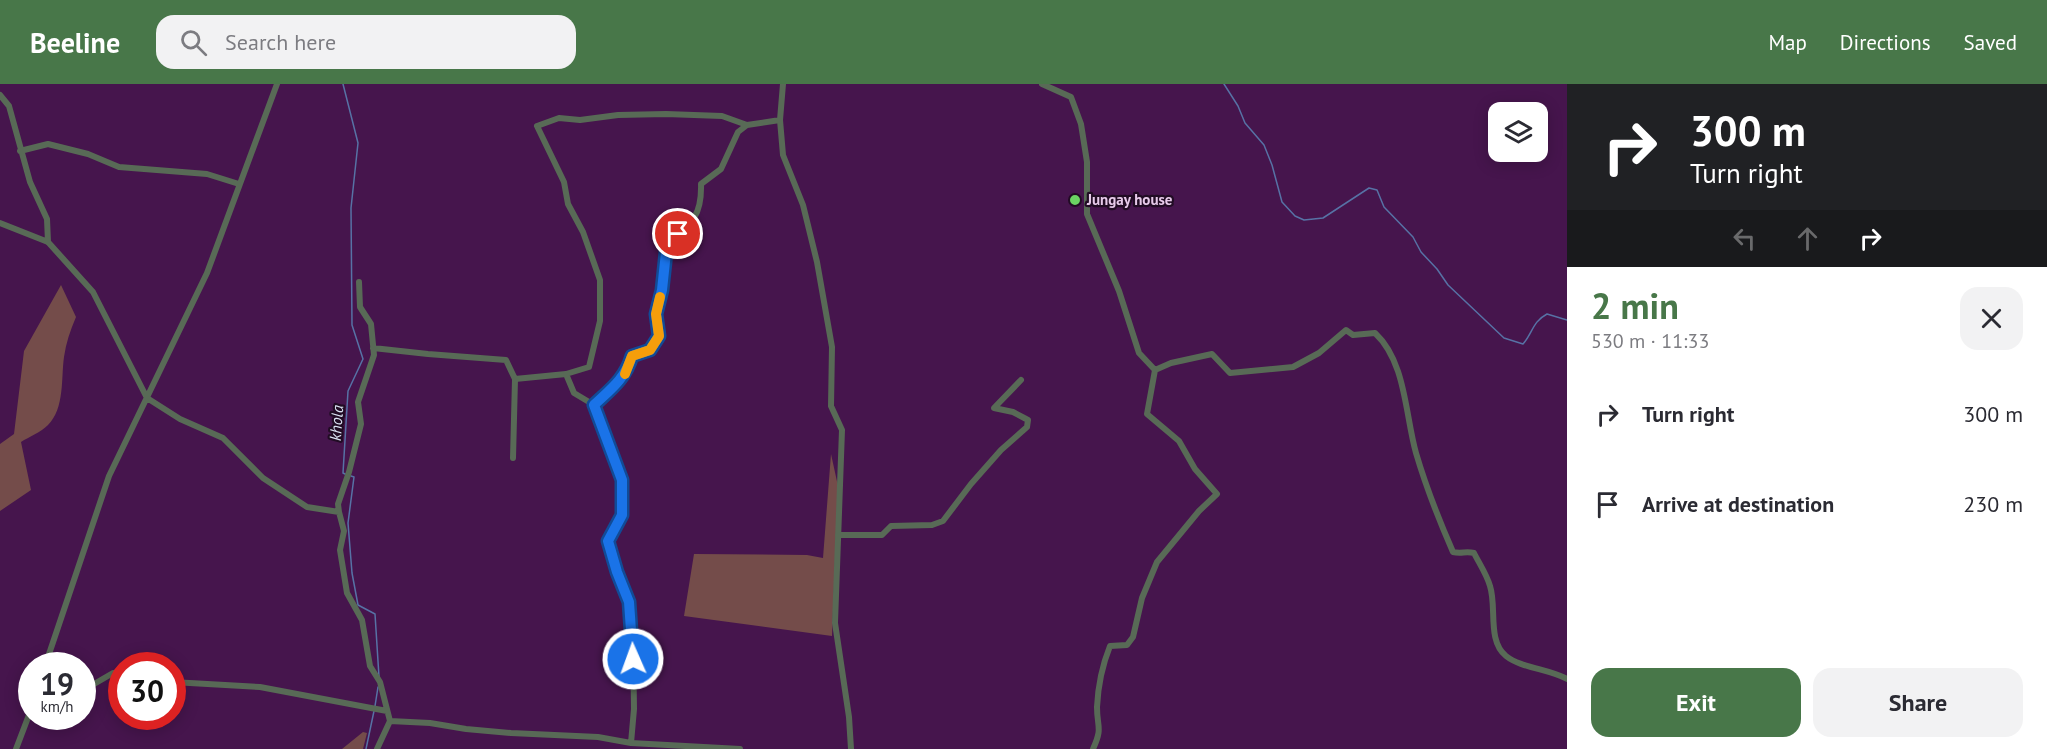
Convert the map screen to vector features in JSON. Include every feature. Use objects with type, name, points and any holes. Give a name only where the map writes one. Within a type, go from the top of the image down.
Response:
[{"type":"street","points":[[50,652],[109,476],[207,273],[277,84]]},
{"type":"street","points":[[783,84],[780,120],[783,155],[803,205],[816,262],[832,347],[831,406],[842,430],[835,623],[849,717],[851,749]]},
{"type":"street","points":[[1042,84],[1071,97],[1081,124],[1087,162],[1087,214],[1119,291],[1139,353],[1155,370]]},
{"type":"street","points":[[0,95],[9,106],[30,182],[47,219],[48,242]]},
{"type":"street","points":[[515,379],[566,374],[589,368],[600,321],[600,280],[583,232],[568,204],[564,182],[537,126],[559,118],[580,120],[618,115],[722,116],[747,125],[780,120]]},
{"type":"street","points":[[594,405],[623,377],[632,356],[650,350],[659,336],[656,314],[662,290],[667,243],[689,225],[700,208],[701,184],[721,169],[738,132],[747,125]]},
{"type":"street","points":[[20,151],[48,144],[88,154],[119,167],[207,174],[239,184]]},
{"type":"street","points":[[0,223],[48,242],[93,292],[147,398],[180,419],[223,438],[263,478],[307,507],[339,512]]},
{"type":"street","points":[[359,282],[360,307],[370,324],[374,355],[358,402],[361,424],[338,504],[344,531],[340,550],[347,593],[362,620],[370,666],[380,682],[390,721],[377,749]]},
{"type":"street","points":[[1155,370],[1172,363],[1212,354],[1230,373],[1293,367],[1318,353],[1346,330],[1353,335],[1375,333],[1385,342],[1397,372],[1409,414],[1416,451],[1453,552],[1459,554],[1467,551],[1474,552],[1490,586],[1494,605],[1495,639],[1506,656],[1523,664],[1554,672],[1567,679]]},
{"type":"street","points":[[373,348],[506,360],[515,379],[513,458]]},
{"type":"street","points":[[1093,749],[1100,733],[1097,709],[1102,668],[1110,646],[1127,645],[1133,637],[1142,598],[1157,562],[1199,511],[1217,494],[1195,469],[1179,441],[1147,414],[1155,370]]},
{"type":"street","points":[[566,374],[574,393],[594,405],[622,480],[622,515],[608,541],[629,602],[633,638],[634,709],[631,743]]},
{"type":"street","points":[[838,535],[882,535],[891,526],[932,525],[943,521],[994,458],[1027,427],[1028,420],[1013,412],[994,408],[1021,380]]},
{"type":"street","points":[[186,683],[260,687],[387,711]]},
{"type":"street","points":[[390,721],[430,723],[500,732],[598,737],[631,743],[740,749]]},
{"type":"street","points":[[16,749],[23,730]]},
{"type":"shaded area","points":[[61,285],[76,317],[65,352],[60,402],[48,425],[21,442],[31,490],[0,511],[0,444],[14,434],[24,351]]},
{"type":"shaded area","points":[[831,454],[838,486],[832,636],[684,616],[694,554],[807,555],[823,558]]},
{"type":"shaded area","points":[[363,732],[367,733],[363,749],[342,749]]},
{"type":"waterway","name":"khola","points":[[343,84],[358,143],[351,208],[352,325],[363,359],[348,391],[343,473],[347,475]]},
{"type":"waterway","points":[[1224,84],[1238,106],[1245,123],[1264,145],[1282,202],[1295,216],[1304,220],[1323,218],[1369,188],[1377,190],[1384,207],[1413,237],[1421,252],[1448,285],[1504,338],[1523,344],[1535,324],[1547,314],[1567,320]]},
{"type":"waterway","name":"khola","points":[[351,476],[354,477],[348,523],[352,573],[358,605],[375,614],[379,677]]},
{"type":"waterway","name":"khola","points":[[375,706],[378,687]]},
{"type":"waterway","name":"khola","points":[[366,749],[374,711]]},
{"type":"slow traffic","points":[[625,374],[632,356],[650,350],[659,336],[656,314],[660,297]]},
{"type":"place","name":"Jungay house","points":[[1075,200]]},
{"type":"route","points":[[633,659],[629,602],[608,541],[622,515],[622,480],[594,405],[618,383],[627,371],[632,356],[650,350],[659,336],[656,314],[662,290],[667,243],[678,234]]}]
